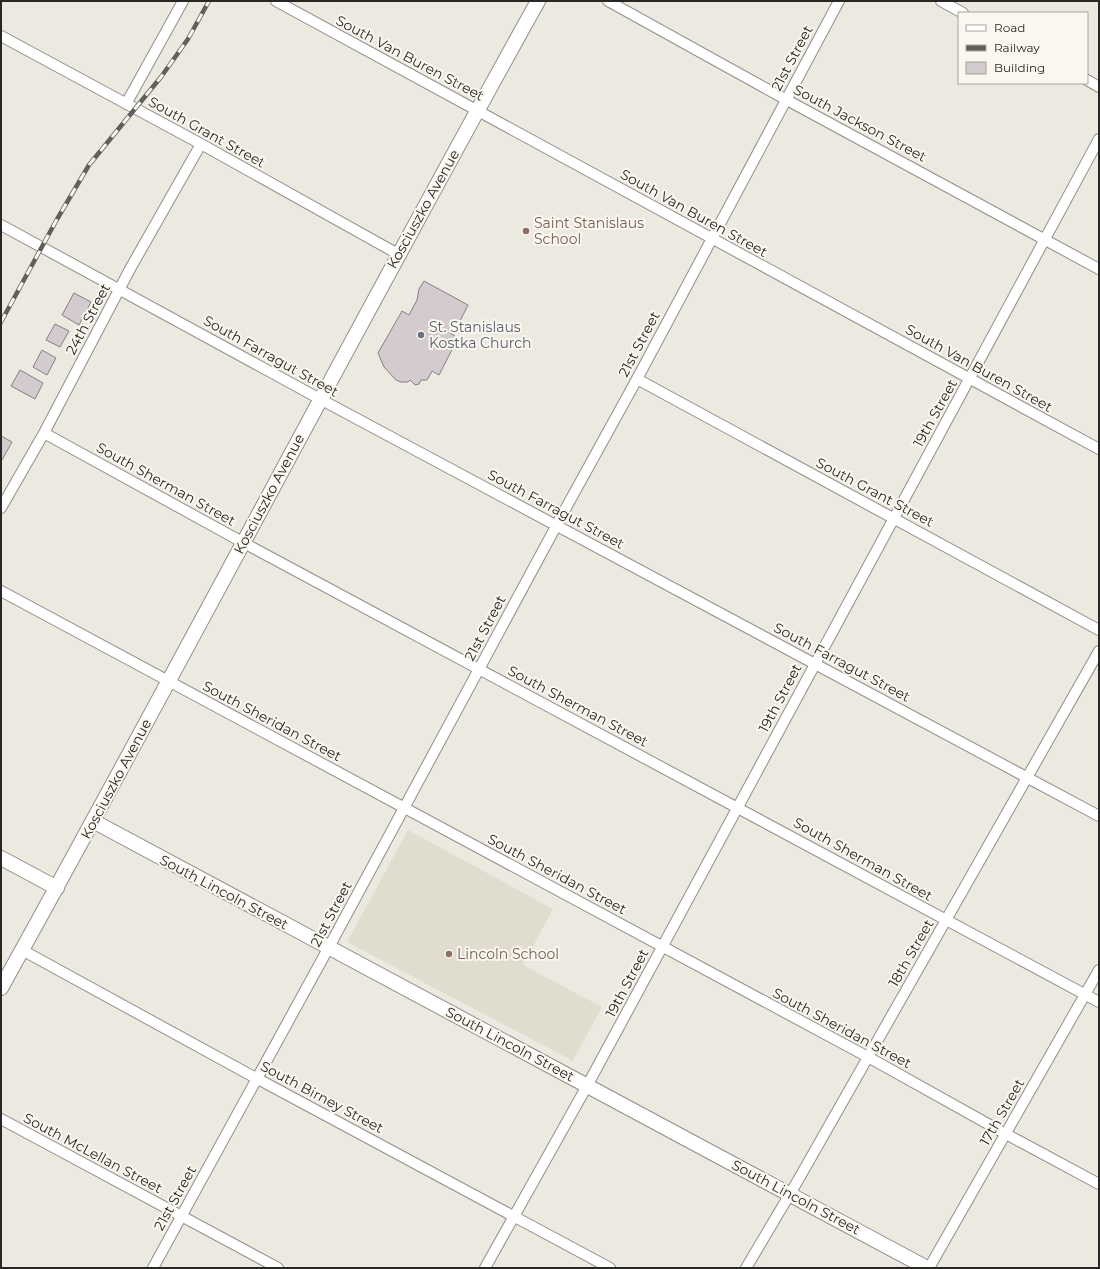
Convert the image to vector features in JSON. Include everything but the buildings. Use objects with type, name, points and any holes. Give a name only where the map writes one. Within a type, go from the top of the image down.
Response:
[{"type":"main road","name":"Kosciuszko Avenue","points":[[1,988],[57,888],[398,254],[538,1]]},
{"type":"main road","name":"South Lincoln Street","points":[[93,821],[928,1268]]},
{"type":"main road","points":[[1,858],[57,888]]},
{"type":"street","points":[[126,104],[183,1]]},
{"type":"street","name":"South Van Buren Street","points":[[276,1],[1099,450]]},
{"type":"street","name":"South Jackson Street","points":[[608,1],[785,99],[1099,269]]},
{"type":"street","name":"21st Street","points":[[153,1268],[329,948],[637,379],[781,110],[785,99],[839,1]]},
{"type":"street","points":[[941,1],[961,12]]},
{"type":"street","name":"South Grant Street","points":[[1,36],[201,144],[398,254]]},
{"type":"street","points":[[1088,81],[1099,87]]},
{"type":"street","name":"19th Street","points":[[484,1268],[515,1216],[587,1086],[1099,139]]},
{"type":"street","name":"24th Street","points":[[1,508],[44,433],[120,289],[201,144]]},
{"type":"street","name":"South Farragut Street","points":[[1,225],[1099,816]]},
{"type":"street","name":"South Grant Street","points":[[637,379],[1099,630]]},
{"type":"street","name":"South Sherman Street","points":[[44,433],[479,669],[1099,1002]]},
{"type":"street","name":"South Sheridan Street","points":[[1,591],[868,1057],[1099,1184]]},
{"type":"street","name":"18th Street","points":[[746,1268],[790,1194],[1099,651]]},
{"type":"street","name":"South Birney Street","points":[[22,950],[610,1268]]},
{"type":"street","name":"17th Street","points":[[928,1268],[1099,970]]},
{"type":"street","name":"South McLellan Street","points":[[1,1119],[278,1268]]},
{"type":"shaded area","name":"Lincoln School","points":[[408,830],[553,909],[523,965],[602,1007],[573,1061],[347,942]]},
{"type":"railway","points":[[1,322],[56,221],[89,165],[161,77],[188,39],[209,1]]},
{"type":"place","name":"Saint Stanislaus School","points":[[526,231]]},
{"type":"place","name":"St. Stanislaus Kostka Church","points":[[421,335]]},
{"type":"place","name":"Lincoln School","points":[[449,954]]}]
